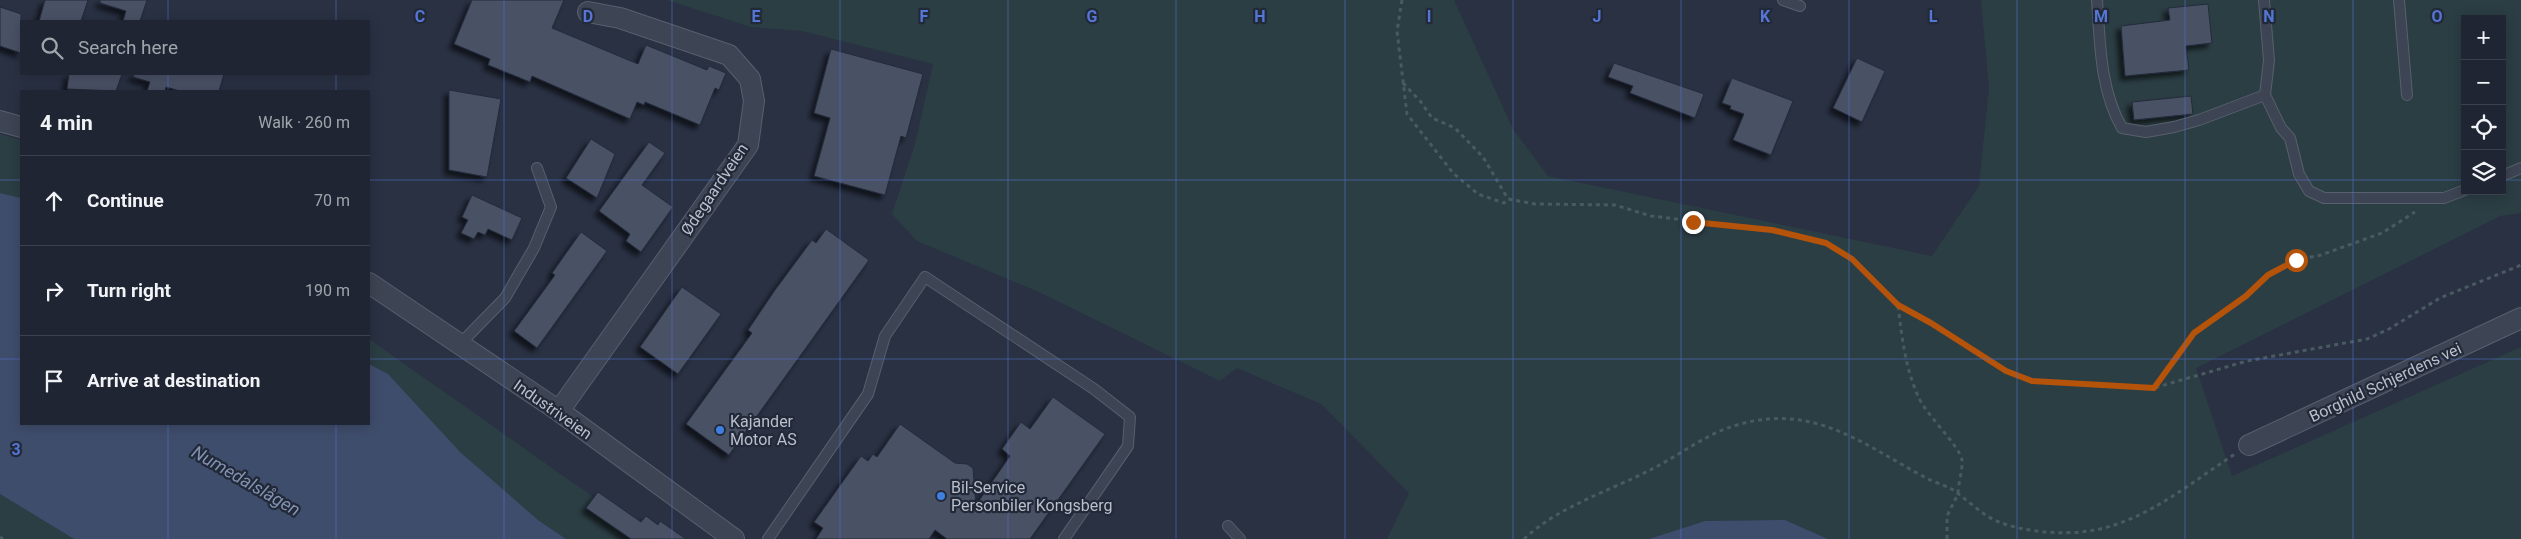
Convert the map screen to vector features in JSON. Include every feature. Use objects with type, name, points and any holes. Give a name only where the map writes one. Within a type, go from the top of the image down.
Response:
[{"type":"street","name":"Ødegaardveien","points":[[559,412],[748,145],[754,101],[750,79],[729,55],[620,18],[588,12]]},
{"type":"street","points":[[0,121],[20,127]]},
{"type":"street","name":"Industriveien","points":[[370,284],[559,412],[734,539]]},
{"type":"street","name":"Borghild Schjerdens vei","points":[[2249,445],[2521,318]]},
{"type":"lane","points":[[1783,0],[1800,6]]},
{"type":"lane","points":[[2097,0],[2102,67],[2115,117],[2122,128],[2146,132],[2174,126],[2199,120],[2265,95]]},
{"type":"lane","points":[[2264,0],[2269,60],[2265,95],[2281,128],[2290,138],[2299,174],[2309,191],[2324,198],[2444,198],[2461,192]]},
{"type":"lane","points":[[2399,0],[2407,95]]},
{"type":"lane","points":[[460,344],[504,298],[534,248],[551,207],[537,168]]},
{"type":"lane","points":[[2506,174],[2521,168]]},
{"type":"lane","points":[[768,539],[868,394],[885,336],[925,278],[1094,389],[1130,417],[1128,446],[1064,539]]},
{"type":"lane","points":[[1228,526],[1240,539]]},
{"type":"path","points":[[1402,0],[1397,31],[1407,114],[1453,173],[1478,194],[1504,203],[1508,199]]},
{"type":"path","points":[[1402,83],[1421,102],[1432,118],[1454,128],[1483,156],[1508,199],[1535,204],[1616,205],[1651,216],[1772,230],[1826,243],[1852,259],[1898,305],[1931,323],[2006,371],[2032,381],[2154,388],[2247,361],[2367,338],[2389,329],[2440,298],[2521,264]]},
{"type":"path","points":[[2154,388],[2194,333],[2246,296],[2268,275],[2296,260],[2321,255],[2382,233],[2414,213],[2419,207],[2444,198]]},
{"type":"path","points":[[1898,305],[1907,369],[1919,398],[1935,424],[1960,455],[1962,462],[1958,494],[1947,516],[1947,539]]},
{"type":"path","points":[[1524,539],[1558,514],[1623,485],[1711,436],[1735,425],[1762,419],[1810,421],[1845,432],[1950,489],[1998,522],[2026,529],[2062,532],[2089,531],[2119,523],[2159,504],[2249,445]]},
{"type":"shaded area","points":[[667,0],[1454,0],[1513,129],[1548,176],[1932,256],[1979,186],[1989,87],[1981,0],[2521,0],[2521,213],[2500,216],[2196,368],[2232,476],[2521,347],[2521,539],[1828,539],[1785,520],[1705,521],[1649,539],[1387,539],[1409,493],[1321,404],[1237,368],[1220,381],[1039,292],[917,241],[892,214],[915,144],[933,64],[802,31],[751,27]]},
{"type":"shaded area","points":[[0,134],[20,140],[20,198],[0,193]]},
{"type":"shaded area","points":[[370,340],[653,539],[566,539],[538,520],[459,452],[388,374],[370,365]]},
{"type":"shaded area","points":[[0,494],[74,539],[0,539]]},
{"type":"water","name":"Numedalslågen","points":[[0,193],[20,198],[20,425],[370,425],[370,365],[388,374],[460,452],[538,520],[566,539],[74,539],[0,494]]},
{"type":"water","points":[[1785,520],[1828,539],[1649,539],[1705,521]]},
{"type":"building","points":[[45,0],[88,0],[81,20],[39,20]]},
{"type":"building","points":[[100,0],[147,0],[140,20],[123,20],[126,11],[100,3]]},
{"type":"building","points":[[472,0],[564,0],[552,28],[638,64],[646,45],[707,70],[709,66],[726,73],[719,90],[715,88],[700,125],[645,102],[644,105],[637,102],[630,119],[532,76],[530,82],[488,65],[490,59],[454,44]]},
{"type":"building","points":[[2208,4],[2212,43],[2186,46],[2189,70],[2125,76],[2121,26],[2170,20],[2168,8]]},
{"type":"building","points":[[0,7],[21,14],[20,53],[0,46]]},
{"type":"building","points":[[831,49],[923,74],[906,138],[901,136],[885,195],[814,176],[830,118],[814,113]]},
{"type":"building","points":[[1857,58],[1885,71],[1862,122],[1833,108]]},
{"type":"building","points":[[1614,63],[1704,94],[1695,118],[1630,93],[1633,86],[1608,77]]},
{"type":"building","points":[[69,75],[122,75],[116,90],[67,89]]},
{"type":"building","points":[[134,75],[224,75],[219,90],[176,90],[166,87],[165,90],[147,90],[150,82],[133,77]]},
{"type":"building","points":[[1732,78],[1793,101],[1771,155],[1733,140],[1744,114],[1730,109],[1731,106],[1722,103]]},
{"type":"building","points":[[449,90],[501,99],[487,177],[449,170]]},
{"type":"building","points":[[2191,96],[2193,114],[2134,120],[2132,102]]},
{"type":"building","points":[[591,139],[615,154],[597,198],[566,178]]},
{"type":"building","points":[[649,142],[665,153],[642,185],[673,207],[641,252],[626,241],[630,234],[599,211]]},
{"type":"building","points":[[472,195],[522,218],[512,240],[488,229],[485,235],[478,232],[474,239],[461,233],[468,220],[462,217]]},
{"type":"building","points":[[826,229],[869,260],[729,455],[686,424],[752,333],[748,330],[775,290],[812,240],[816,243]]},
{"type":"building","points":[[581,232],[607,251],[537,348],[514,331],[555,275],[552,273]]},
{"type":"building","points":[[682,287],[721,314],[678,374],[640,347]]},
{"type":"building","points":[[1053,397],[1105,434],[1030,539],[947,539],[935,530],[929,539],[816,539],[823,528],[814,522],[861,456],[868,461],[873,454],[877,457],[900,424],[955,463],[967,464],[973,468],[976,505],[1010,456],[1002,449],[1021,422],[1030,429]]},
{"type":"building","points":[[598,492],[641,522],[646,516],[658,525],[660,521],[686,539],[631,539],[586,508]]},
{"type":"place","name":"Kajander Motor AS","points":[[720,430]]},
{"type":"place","name":"Bil-Service Personbiler Kongsberg","points":[[941,496]]},
{"type":"route","points":[[1693,222],[1772,230],[1826,243],[1852,259],[1898,305],[1931,323],[2006,371],[2032,381],[2154,388],[2178,352],[2194,333],[2218,318],[2246,296],[2268,275],[2296,260]]}]
